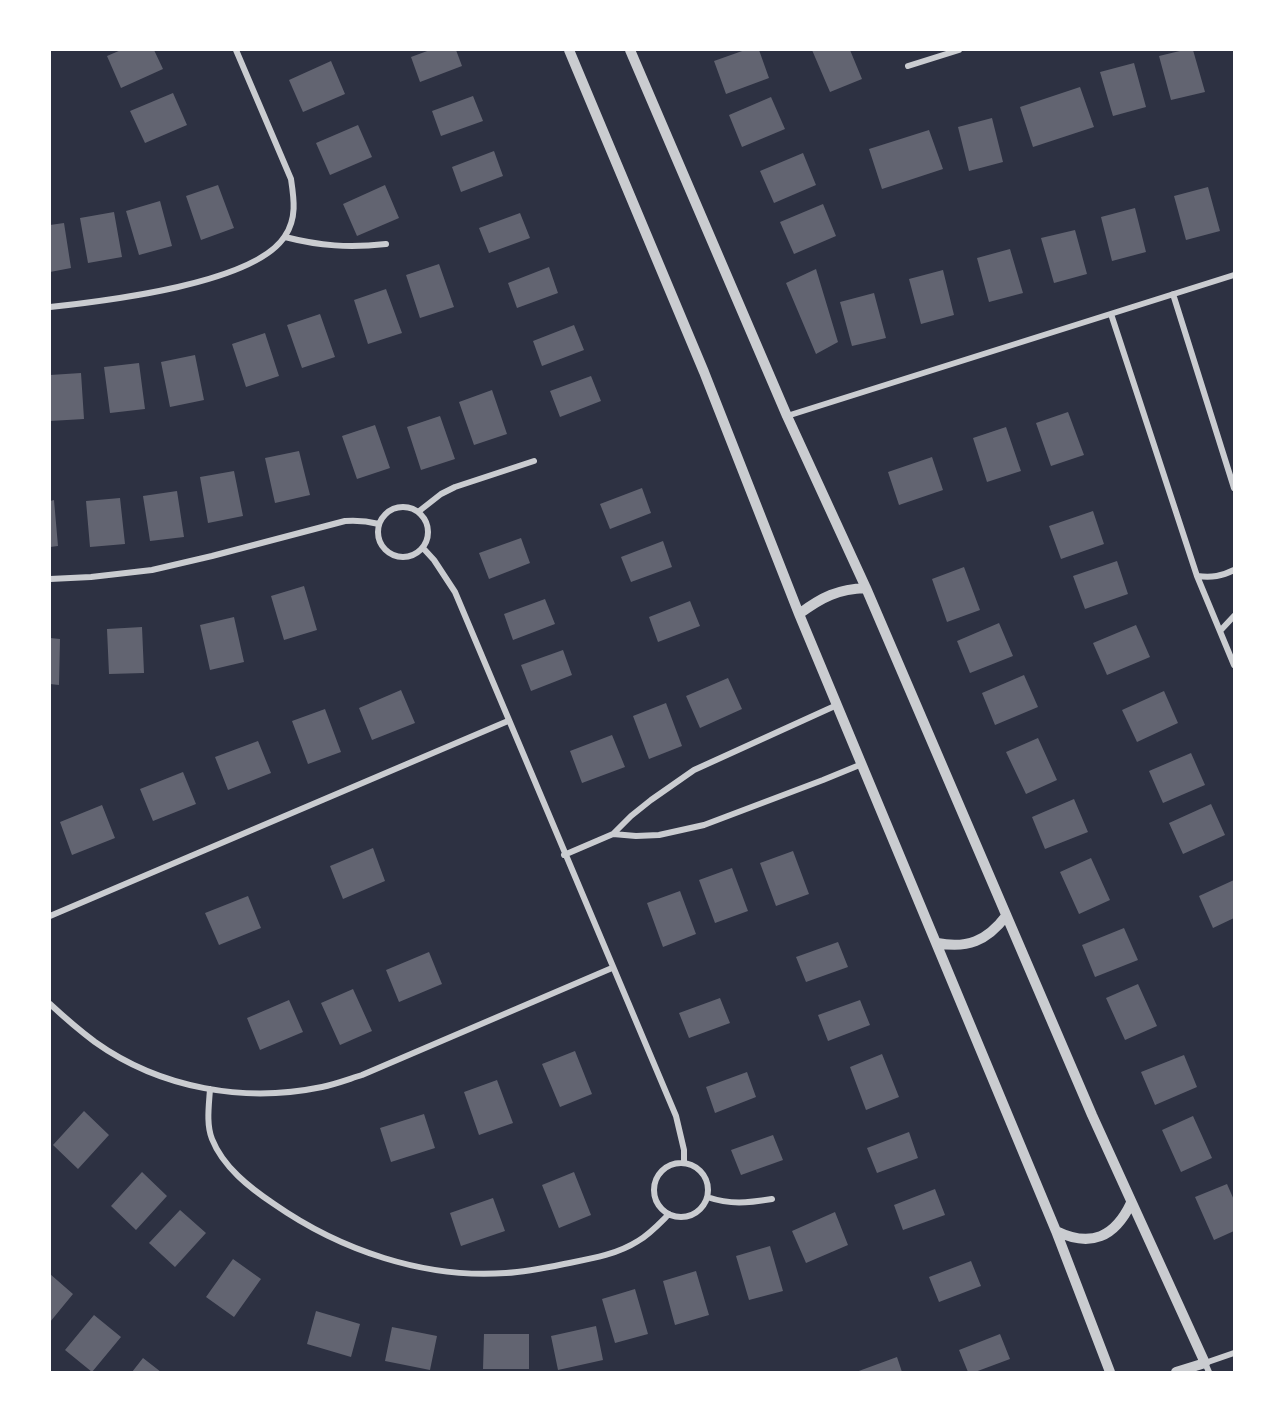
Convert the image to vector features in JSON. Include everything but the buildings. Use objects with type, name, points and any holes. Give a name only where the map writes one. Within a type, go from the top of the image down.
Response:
[{"type":"street","points":[[50,307],[149,293],[217,276],[266,255],[285,237],[294,211],[291,178],[236,50]]},
{"type":"street","points":[[569,50],[704,372],[799,614],[1056,1231],[1110,1372]]},
{"type":"street","points":[[630,50],[787,416],[866,588],[1131,1203],[1207,1368]]},
{"type":"street","points":[[908,66],[959,50]]},
{"type":"street","points":[[285,237],[342,247],[386,244]]},
{"type":"street","points":[[787,416],[1234,275]]},
{"type":"street","points":[[1173,294],[1234,488]]},
{"type":"street","points":[[1111,314],[1197,576],[1234,665]]},
{"type":"street","points":[[418,512],[441,494],[455,487],[534,461]]},
{"type":"street","points":[[396,508],[411,508],[418,512],[428,525],[429,533],[423,548],[417,553],[402,558],[387,552],[379,539],[379,524],[383,517],[396,508]]},
{"type":"street","points":[[50,579],[152,570],[345,521],[367,521],[379,524]]},
{"type":"street","points":[[423,548],[434,560],[455,592],[676,1116],[682,1137],[684,1163]]},
{"type":"street","points":[[1197,576],[1210,578],[1234,570]]},
{"type":"street","points":[[799,614],[816,601],[834,592],[866,588]]},
{"type":"street","points":[[1220,631],[1234,616]]},
{"type":"street","points":[[564,855],[613,834],[651,800],[694,770],[837,705]]},
{"type":"street","points":[[50,916],[508,721]]},
{"type":"street","points":[[613,834],[659,835],[704,825],[862,764]]},
{"type":"street","points":[[936,943],[964,945],[977,941],[988,935],[1006,916]]},
{"type":"street","points":[[50,1004],[96,1042],[130,1063],[155,1074],[210,1089],[246,1094],[283,1093],[352,1078],[612,968]]},
{"type":"street","points":[[210,1089],[211,1137],[217,1150],[233,1171],[262,1196],[297,1221],[335,1240],[382,1257],[442,1271],[473,1273],[526,1271],[617,1252],[639,1241],[669,1214]]},
{"type":"street","points":[[675,1163],[684,1163],[701,1171],[708,1188],[707,1197],[699,1210],[692,1214],[684,1217],[669,1214],[656,1200],[655,1181],[666,1167],[675,1163]]},
{"type":"street","points":[[707,1197],[728,1203],[772,1199]]},
{"type":"street","points":[[1056,1231],[1068,1238],[1083,1240],[1097,1238],[1112,1231],[1124,1218],[1131,1203]]},
{"type":"street","points":[[1176,1372],[1207,1368],[1234,1353]]}]
